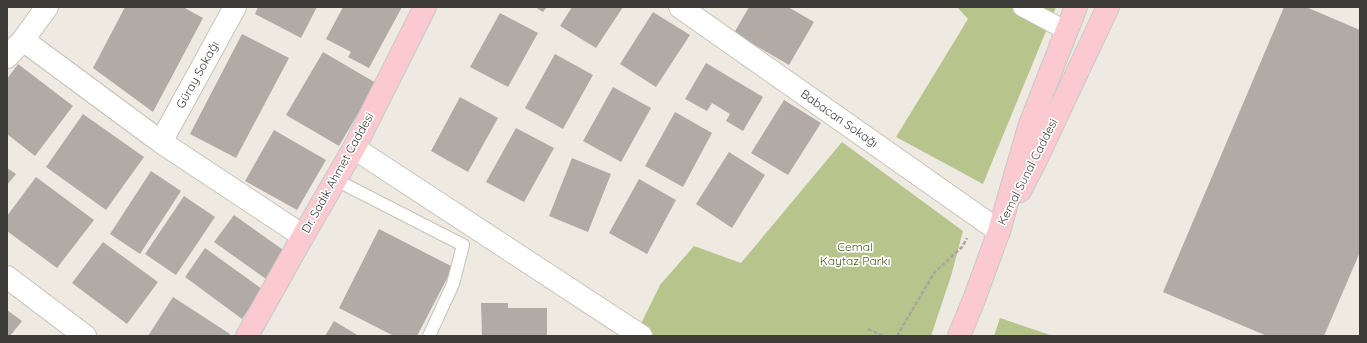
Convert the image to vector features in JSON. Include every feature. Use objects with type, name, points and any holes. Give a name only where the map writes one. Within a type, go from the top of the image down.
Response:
[{"type":"main road","name":"Dr. Sadık Ahmet Caddesi","points":[[247,336],[354,148],[425,7]]},
{"type":"main road","name":"Kemal Sunal Caddesi","points":[[999,231],[1029,126],[1076,7]]},
{"type":"main road","name":"Kemal Sunal Caddesi","points":[[999,231],[1035,162],[1108,7]]},
{"type":"main road","points":[[959,336],[999,231]]},
{"type":"street","points":[[7,57],[23,40],[47,7]]},
{"type":"street","name":"Güray Sokağı","points":[[161,142],[236,7]]},
{"type":"street","name":"Babacan Sokağı","points":[[680,7],[999,231]]},
{"type":"street","points":[[1022,7],[1067,31]]},
{"type":"street","points":[[23,40],[161,142],[303,236]]},
{"type":"street","points":[[354,148],[641,336]]},
{"type":"street","points":[[7,277],[85,336]]},
{"type":"lane","points":[[336,180],[362,195],[463,245],[453,284],[429,336]]},
{"type":"path","points":[[897,336],[934,273],[962,247],[977,216]]},
{"type":"path","points":[[868,329],[883,336]]},
{"type":"green space","points":[[957,7],[1056,7],[983,184],[896,137],[968,19]]},
{"type":"green space","name":"Cemal Kaytaz Parkı","points":[[842,142],[963,231],[951,276],[931,336],[635,336],[660,285],[694,246],[741,263]]},
{"type":"green space","points":[[1000,318],[1053,336],[994,336]]},
{"type":"building","points":[[125,7],[183,7],[203,18],[153,112],[93,68]]},
{"type":"building","points":[[258,7],[317,7],[301,38],[255,14]]},
{"type":"building","points":[[343,7],[402,7],[369,68],[348,57],[351,52],[326,39]]},
{"type":"building","points":[[535,7],[547,7],[543,12]]},
{"type":"building","points":[[572,7],[623,7],[596,48],[560,26]]},
{"type":"building","points":[[749,7],[788,7],[814,22],[789,65],[734,33]]},
{"type":"building","points":[[1284,7],[1306,7],[1360,30],[1360,252],[1324,336],[1267,336],[1163,292]]},
{"type":"building","points":[[653,12],[690,35],[656,87],[620,64]]},
{"type":"building","points":[[500,13],[538,33],[508,87],[470,67]]},
{"type":"building","points":[[242,34],[289,58],[236,158],[190,134]]},
{"type":"building","points":[[323,52],[376,83],[339,146],[286,115]]},
{"type":"building","points":[[555,54],[593,75],[563,129],[525,108]]},
{"type":"building","points":[[706,63],[763,97],[743,131],[726,121],[730,114],[712,103],[707,111],[685,99]]},
{"type":"building","points":[[18,64],[73,106],[35,156],[7,134],[7,79]]},
{"type":"building","points":[[613,87],[651,108],[621,162],[583,141]]},
{"type":"building","points":[[460,97],[498,118],[468,172],[431,151]]},
{"type":"building","points":[[784,100],[821,123],[788,175],[751,153]]},
{"type":"building","points":[[675,112],[712,133],[683,187],[645,166]]},
{"type":"building","points":[[83,114],[144,157],[106,210],[46,167]]},
{"type":"building","points":[[516,128],[554,148],[524,202],[486,182]]},
{"type":"building","points":[[274,130],[326,160],[297,210],[245,181]]},
{"type":"building","points":[[729,152],[765,175],[732,228],[696,204]]},
{"type":"building","points":[[572,158],[611,174],[588,232],[549,216]]},
{"type":"building","points":[[7,168],[16,174],[7,185]]},
{"type":"building","points":[[151,171],[181,191],[140,254],[110,234]]},
{"type":"building","points":[[36,177],[94,220],[57,268],[7,231],[7,216]]},
{"type":"building","points":[[639,179],[676,200],[647,254],[609,233]]},
{"type":"building","points":[[184,196],[215,217],[176,275],[145,254]]},
{"type":"building","points":[[234,215],[286,252],[266,279],[214,242]]},
{"type":"building","points":[[379,229],[453,267],[417,336],[394,336],[339,308]]},
{"type":"building","points":[[103,242],[158,282],[127,324],[72,283]]},
{"type":"building","points":[[205,248],[262,289],[242,319],[185,277]]},
{"type":"building","points":[[173,297],[230,334],[229,336],[148,336]]},
{"type":"building","points":[[481,303],[508,303],[508,308],[547,308],[547,336],[482,336]]},
{"type":"building","points":[[7,310],[22,321],[10,336],[7,336]]},
{"type":"building","points":[[334,321],[359,336],[325,336]]}]
